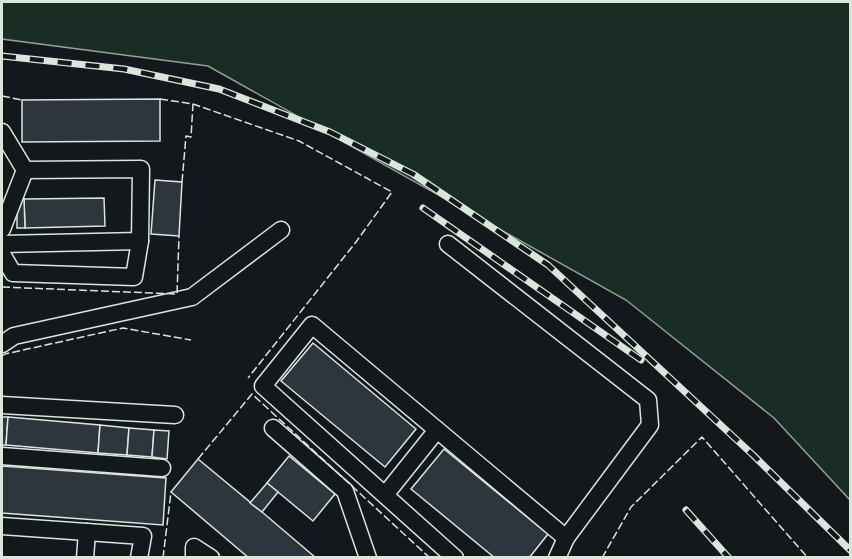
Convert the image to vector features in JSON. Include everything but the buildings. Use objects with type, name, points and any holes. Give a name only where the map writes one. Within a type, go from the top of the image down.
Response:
[{"type":"lane","points":[[2,132],[25,170]]},
{"type":"lane","points":[[2,254],[13,273],[134,277],[140,240],[141,169],[25,170]]},
{"type":"lane","points":[[2,229],[25,170]]},
{"type":"lane","points":[[2,344],[14,336],[192,297],[281,230]]},
{"type":"lane","points":[[2,244],[140,240]]},
{"type":"lane","points":[[448,244],[648,400],[650,425],[567,538],[557,558]]},
{"type":"lane","points":[[455,558],[263,386],[312,325],[567,538]]},
{"type":"lane","points":[[2,405],[174,415]]},
{"type":"lane","points":[[273,428],[345,491],[368,558]]},
{"type":"lane","points":[[385,495],[437,430]]},
{"type":"lane","points":[[2,456],[162,468]]},
{"type":"lane","points":[[2,526],[142,536],[139,558]]},
{"type":"lane","points":[[85,558],[87,532]]},
{"type":"lane","points":[[194,558],[194,547],[211,558]]},
{"type":"green space","points":[[2,2],[850,2],[850,500],[774,418],[626,300],[208,66],[2,39]]},
{"type":"railway","points":[[2,56],[124,69],[219,89],[330,132],[413,174],[548,265],[752,454],[850,550]]},
{"type":"railway","points":[[423,208],[641,360]]},
{"type":"railway","points":[[686,510],[729,558]]},
{"type":"fence","points":[[2,96],[22,100]]},
{"type":"fence","points":[[160,99],[193,104],[299,141],[392,192],[356,242],[248,378]]},
{"type":"fence","points":[[182,182],[186,136],[191,137],[193,104]]},
{"type":"fence","points":[[2,287],[177,294],[179,236]]},
{"type":"fence","points":[[2,356],[123,328],[191,340]]},
{"type":"fence","points":[[198,459],[252,394],[430,558]]},
{"type":"fence","points":[[602,558],[631,507],[702,437],[808,558]]},
{"type":"fence","points":[[163,558],[171,492]]}]
